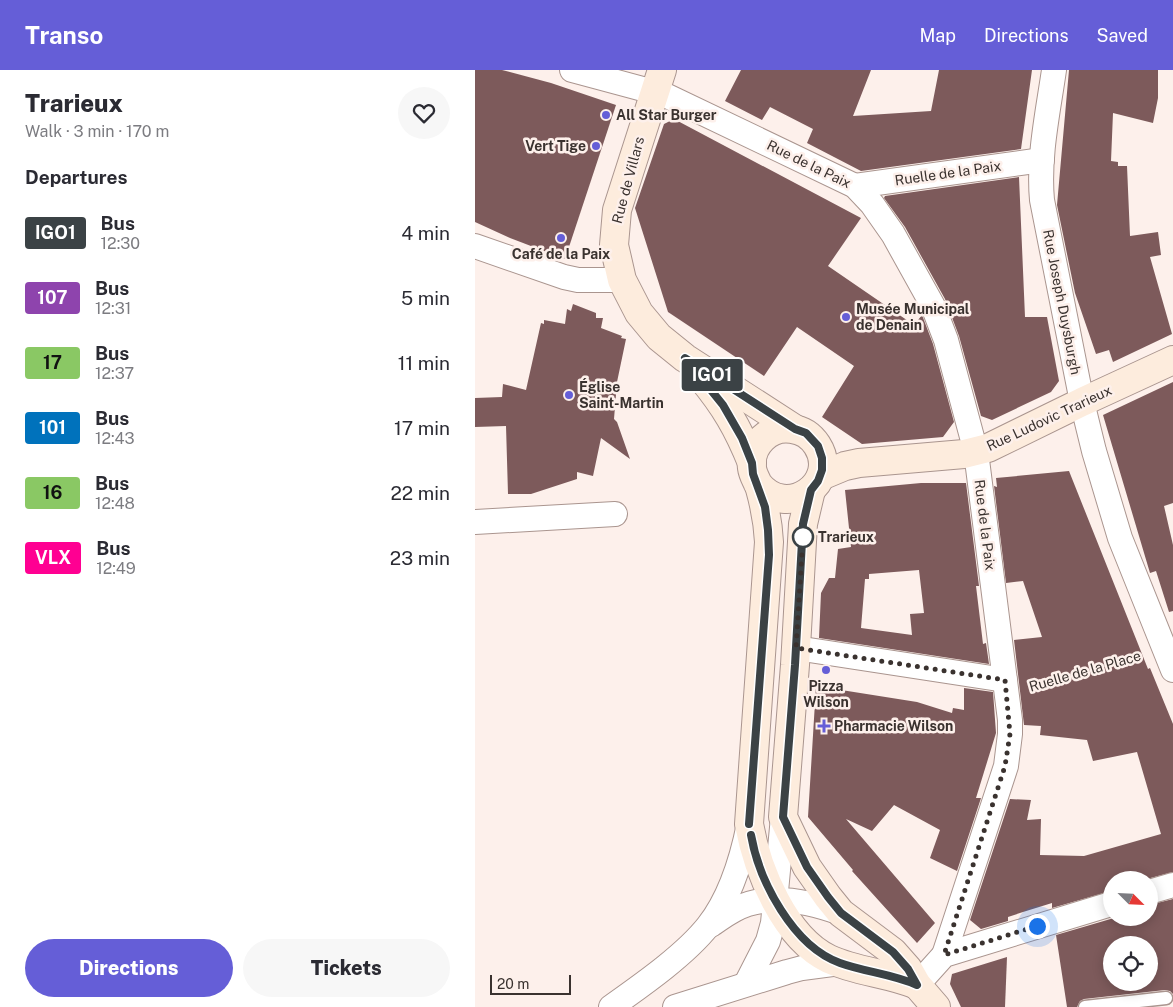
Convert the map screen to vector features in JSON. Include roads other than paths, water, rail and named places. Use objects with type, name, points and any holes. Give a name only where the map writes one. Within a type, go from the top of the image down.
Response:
[{"type":"street","name":"Rue de la Paix","points":[[572,70],[658,81],[678,100],[855,186],[872,204],[893,234],[933,306],[946,340],[976,452],[1006,687],[1010,734],[1005,766],[944,955]]},
{"type":"street","name":"Rue Joseph Duysburgh","points":[[1054,70],[1042,160],[1042,200],[1082,402],[1114,521],[1173,670]]},
{"type":"street","name":"Rue de Villars","points":[[658,81],[617,210],[614,244],[622,280],[632,301],[659,337],[685,358]]},
{"type":"street","name":"Ruelle de la Paix","points":[[855,186],[1042,160]]},
{"type":"street","points":[[475,246],[564,277],[578,280],[622,280]]},
{"type":"street","points":[[685,358],[795,429],[806,433],[818,446],[822,458],[803,524],[796,648],[773,923],[767,941],[746,984]]},
{"type":"street","points":[[685,358],[716,395],[737,428],[755,473],[767,518],[769,555],[749,824],[744,850],[734,876],[720,907],[708,926]]},
{"type":"street","name":"Rue Ludovic Trarieux","points":[[816,483],[845,466],[859,463],[976,452],[999,443],[1173,360]]},
{"type":"street","points":[[795,429],[778,430],[763,438],[754,452],[755,473],[771,496],[783,499],[800,497],[816,483]]},
{"type":"street","name":"Rue Ludovic Trarieux","points":[[818,446],[859,463]]},
{"type":"street","points":[[475,522],[615,514]]},
{"type":"street","points":[[796,648],[1006,687]]},
{"type":"street","points":[[783,817],[807,867],[841,913],[893,952],[936,1007]]},
{"type":"street","points":[[749,824],[759,865],[776,900],[795,931],[802,938],[821,954],[840,963],[897,977],[917,985]]},
{"type":"street","points":[[1158,889],[1173,885]]},
{"type":"street","points":[[611,1007],[662,968],[708,926],[735,909],[758,901],[776,900],[813,904],[841,913]]},
{"type":"street","points":[[917,985],[944,955],[1103,906]]},
{"type":"street","points":[[675,1007],[802,968],[840,963]]},
{"type":"lane","points":[[1085,1007],[1166,998]]},
{"type":"place","name":"All Star Burger","points":[[606,115]]},
{"type":"place","name":"Vert Tige","points":[[596,146]]},
{"type":"place","name":"Café de la Paix","points":[[561,238]]},
{"type":"place","name":"Musée Municipal de Denain","points":[[846,317]]},
{"type":"place","name":"Église Saint-Martin","points":[[569,395]]},
{"type":"place","name":"Trarieux","points":[[803,537]]},
{"type":"place","name":"Pizza Wilson","points":[[826,670]]},
{"type":"place","name":"Pharmacie Wilson","points":[[824,726]]}]
